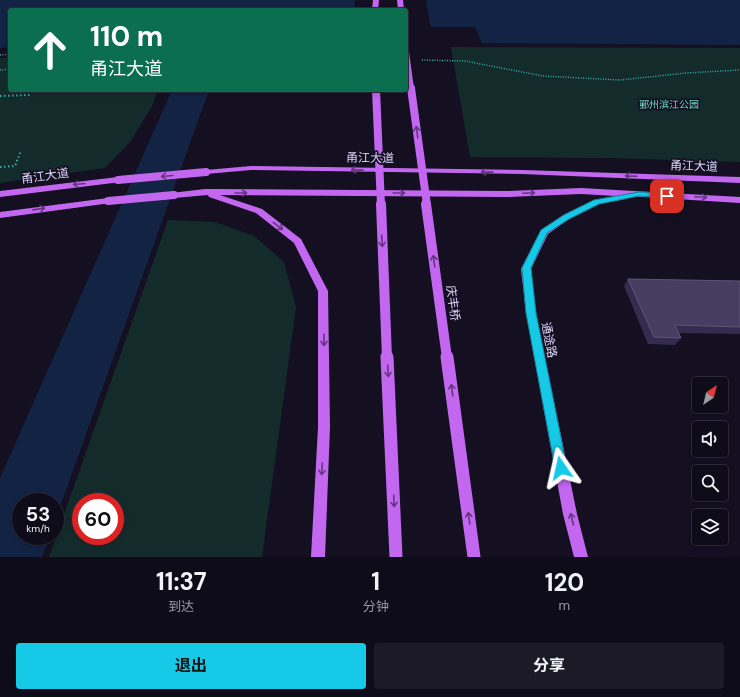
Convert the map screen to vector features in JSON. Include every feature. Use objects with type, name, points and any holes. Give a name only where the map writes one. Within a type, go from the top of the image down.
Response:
[{"type":"main road","name":"庆丰桥","points":[[408,67],[474,557]]},
{"type":"main road","points":[[376,92],[396,557]]},
{"type":"main road","name":"甬江大道","points":[[0,194],[68,185],[251,168],[514,172],[740,180]]},
{"type":"main road","points":[[0,215],[108,201],[205,192],[507,194],[581,191],[740,200]]},
{"type":"main road","points":[[205,192],[259,211],[298,241],[323,291],[324,427],[318,557]]},
{"type":"main road","name":"通途路","points":[[581,557],[570,514],[531,313],[526,268],[544,232],[566,217],[597,202],[639,194]]},
{"type":"path","points":[[421,60],[465,61],[543,76],[620,80],[686,72],[740,70]]},
{"type":"path","points":[[0,96],[29,95],[31,92]]},
{"type":"path","points":[[0,101],[3,96]]},
{"type":"path","points":[[0,167],[15,166],[21,151]]},
{"type":"green space","name":"鄞州滨江公园","points":[[451,47],[740,48],[740,162],[606,158],[470,157]]},
{"type":"green space","points":[[0,58],[8,58],[8,92],[157,92],[152,106],[130,142],[105,168],[0,183]]},
{"type":"green space","points":[[168,220],[215,222],[254,236],[284,262],[296,307],[262,557],[49,557],[53,545],[64,545],[64,515]]},
{"type":"water","points":[[0,0],[740,0],[740,45],[482,43],[475,27],[408,27],[408,8],[8,8],[8,47],[0,48]]},
{"type":"water","points":[[171,92],[208,92],[64,496],[64,493],[12,493],[12,545],[47,545],[42,557],[0,557],[0,478]]},
{"type":"pier","points":[[355,0],[426,0],[431,29],[408,29],[408,8],[354,8]]},
{"type":"building","points":[[628,279],[740,281],[740,327],[675,325],[681,338],[654,337]]},
{"type":"route","points":[[561,468],[531,313],[526,268],[544,232],[566,217],[597,202],[639,194],[667,196]]}]
